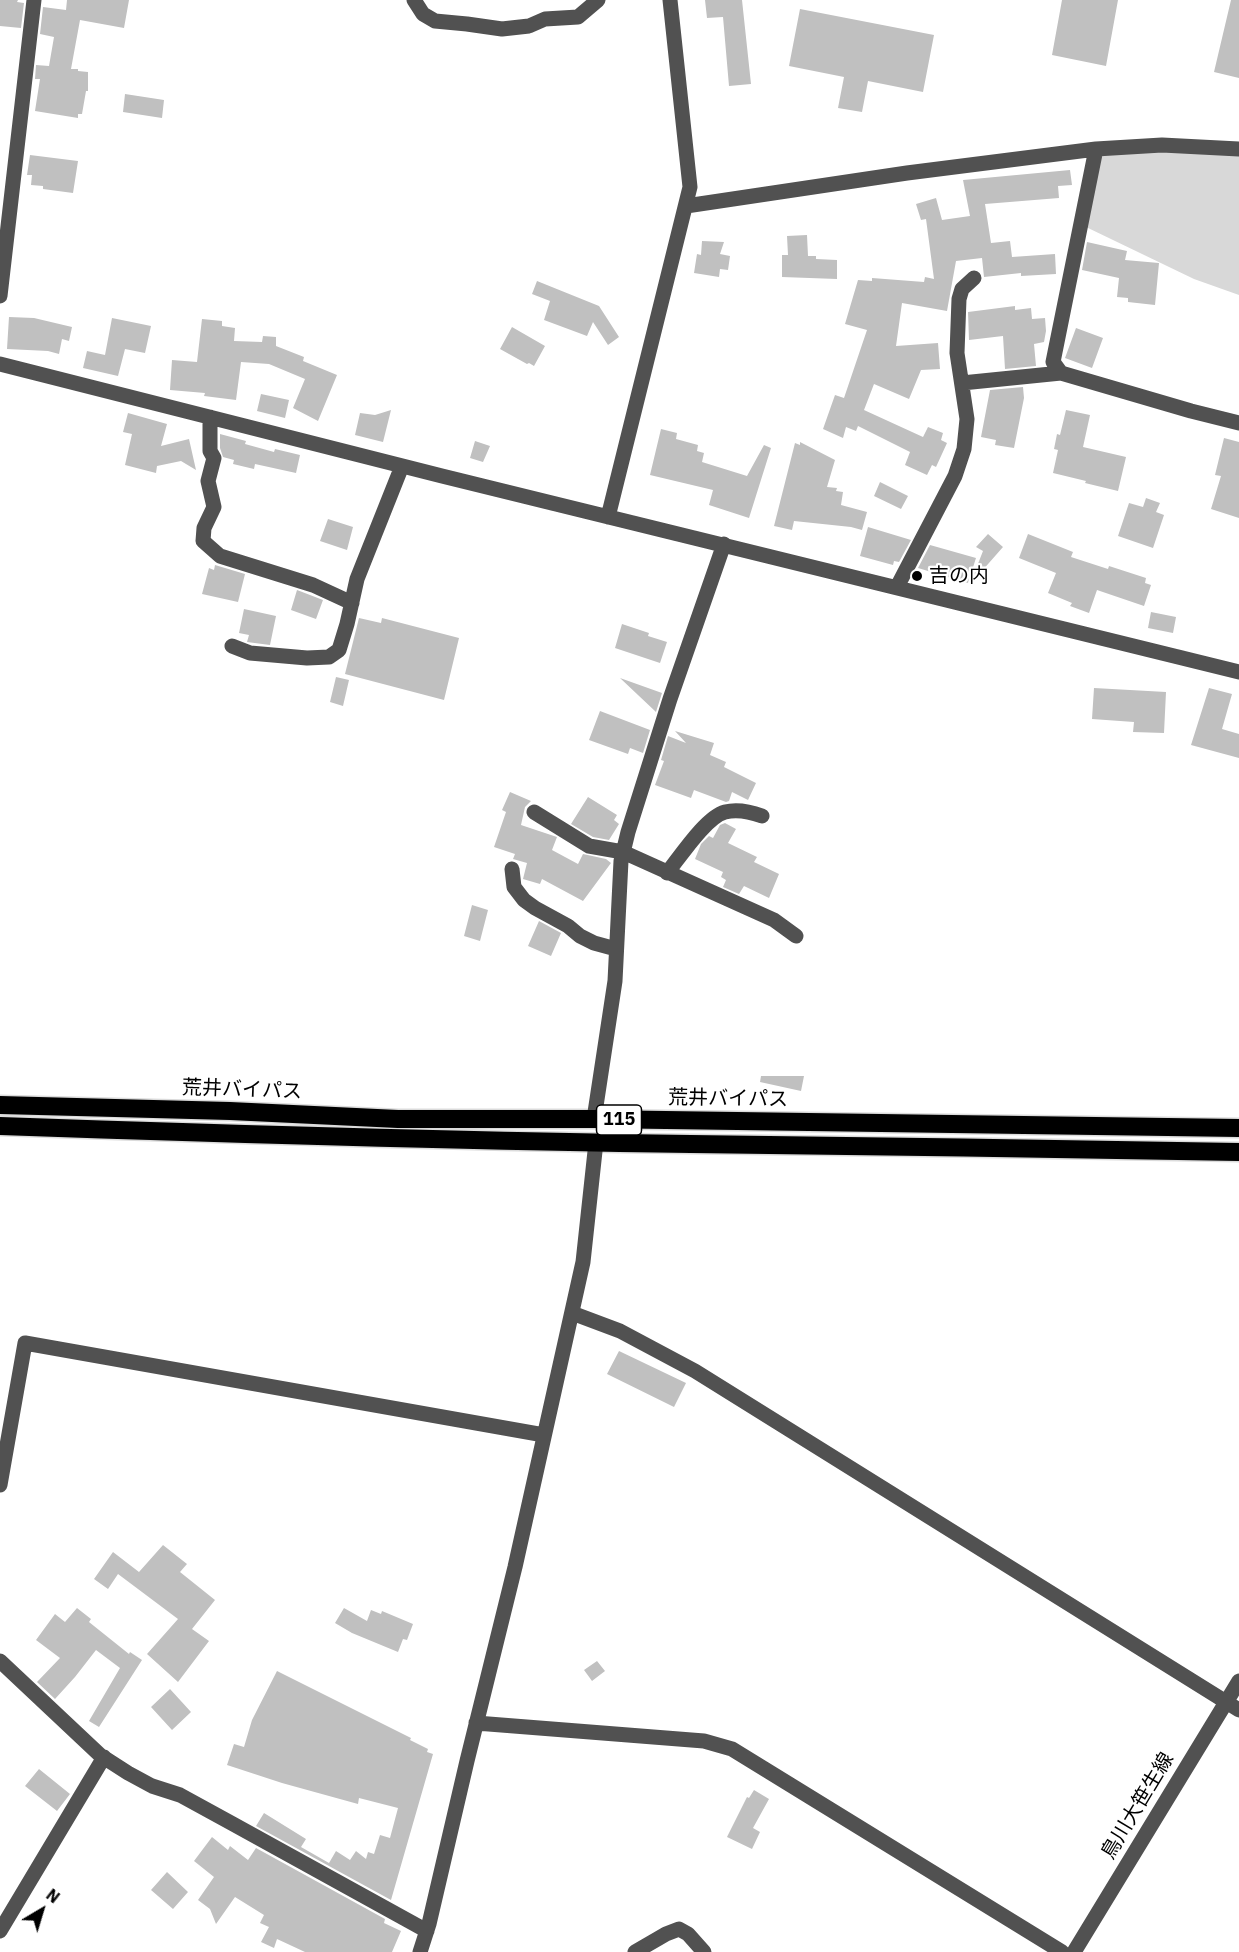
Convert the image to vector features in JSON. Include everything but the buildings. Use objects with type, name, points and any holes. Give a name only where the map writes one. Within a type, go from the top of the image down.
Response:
[{"type":"highway","name":"荒井バイパス","points":[[0,1105],[230,1111],[398,1119],[594,1119],[1239,1128]]},
{"type":"highway","name":"115","points":[[0,1126],[186,1133],[596,1142],[1239,1152]]},
{"type":"street","points":[[0,296],[34,0]]},
{"type":"street","points":[[414,0],[423,14],[435,21],[502,29],[529,26],[545,19],[578,17],[598,0]]},
{"type":"street","points":[[608,517],[690,187],[670,0]]},
{"type":"street","points":[[686,206],[919,171],[1096,149],[1162,145],[1239,149]]},
{"type":"street","points":[[1061,373],[1053,362],[1053,354],[1096,149]]},
{"type":"street","points":[[897,586],[956,476],[964,449],[967,419],[957,353],[959,299],[962,289],[974,278]]},
{"type":"street","points":[[0,364],[402,466],[1239,672]]},
{"type":"street","points":[[962,383],[1061,373],[1239,423]]},
{"type":"street","points":[[210,417],[210,451],[214,458],[208,481],[213,507],[204,528],[203,541],[220,556],[313,585],[352,603]]},
{"type":"street","points":[[232,646],[250,653],[307,658],[329,657],[339,650],[357,579],[402,466]]},
{"type":"street","points":[[594,1119],[615,981],[623,852],[670,699],[724,544]]},
{"type":"street","points":[[534,812],[589,846],[623,852],[774,920],[796,936]]},
{"type":"street","points":[[668,873],[711,820],[724,812],[752,812],[762,816]]},
{"type":"street","points":[[512,869],[514,887],[524,900],[587,940],[616,949]]},
{"type":"street","points":[[420,1952],[515,1567],[584,1262],[596,1142]]},
{"type":"street","points":[[572,1313],[620,1331],[695,1371],[1233,1706]]},
{"type":"street","points":[[0,1485],[25,1343],[544,1435]]},
{"type":"street","points":[[0,1660],[104,1757],[128,1773],[189,1800],[427,1931]]},
{"type":"street","name":"鳥川大笹生線","points":[[1074,1952],[1233,1706],[1239,1681]]},
{"type":"street","points":[[476,1723],[704,1741],[732,1749],[1062,1952]]},
{"type":"street","points":[[0,1931],[104,1757]]},
{"type":"street","points":[[635,1952],[678,1929],[688,1934],[704,1952]]},
{"type":"shaded area","points":[[1167,149],[1239,154],[1239,295],[1194,279],[1086,227],[1100,153]]},
{"type":"place","name":"吉の内","points":[[917,576]]}]
